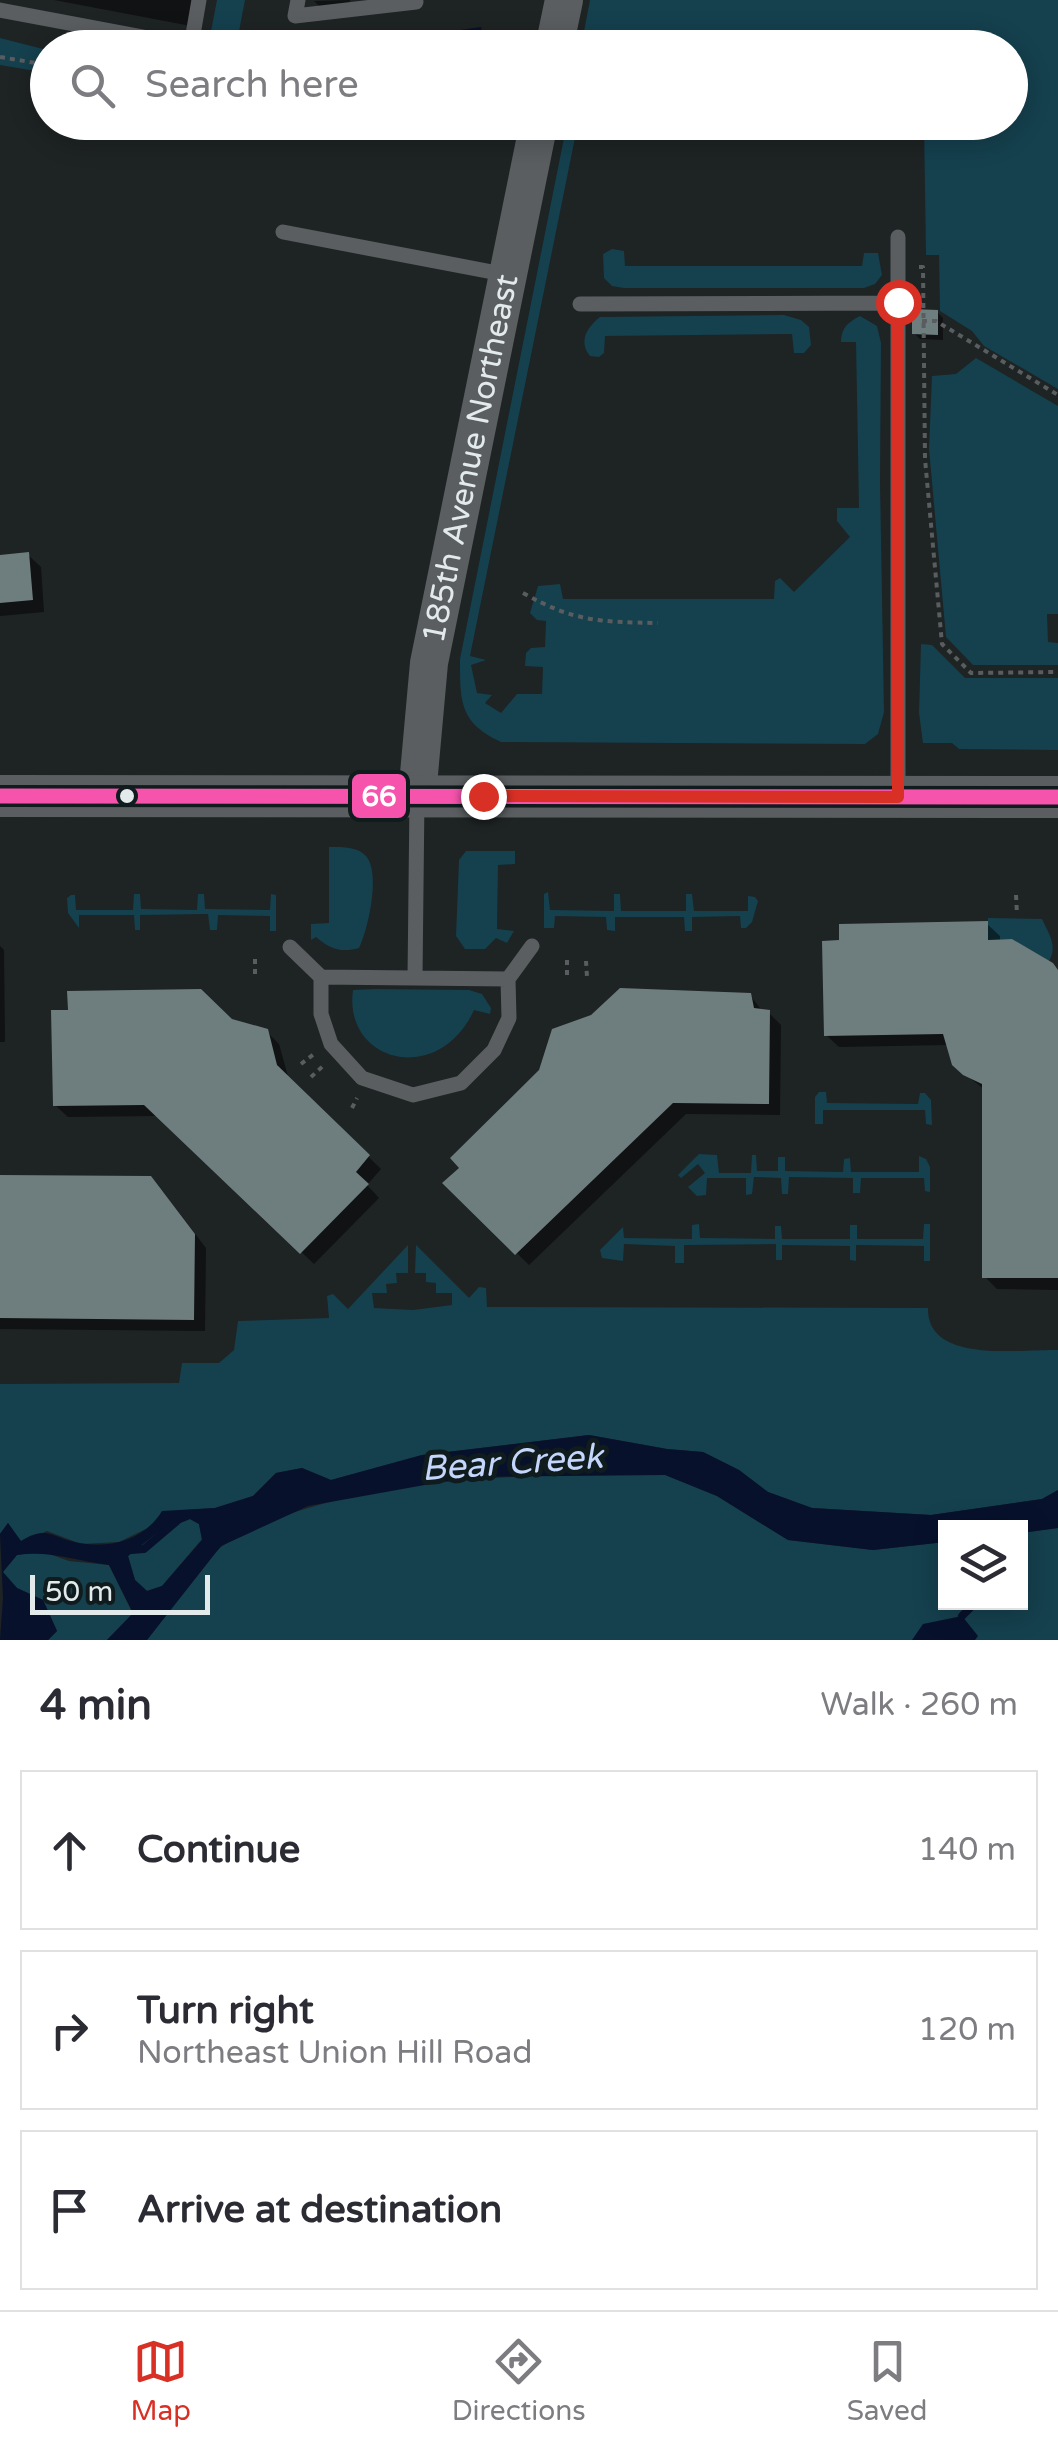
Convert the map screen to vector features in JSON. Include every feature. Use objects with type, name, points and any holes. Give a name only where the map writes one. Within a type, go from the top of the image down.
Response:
[{"type":"main road","points":[[0,796],[1058,797]]},
{"type":"street","points":[[558,30],[564,0]]},
{"type":"street","name":"185th Avenue Northeast","points":[[417,796],[429,663],[535,140]]},
{"type":"lane","points":[[194,30],[200,0]]},
{"type":"lane","points":[[298,0],[295,16],[422,1]]},
{"type":"lane","points":[[0,10],[106,30]]},
{"type":"lane","points":[[283,232],[508,275]]},
{"type":"lane","points":[[898,236],[898,797]]},
{"type":"lane","points":[[580,304],[898,302]]},
{"type":"lane","points":[[415,978],[417,796]]},
{"type":"lane","points":[[290,947],[321,978],[321,1014],[331,1044],[362,1078],[413,1095],[461,1083],[494,1050],[509,1018],[508,979],[532,946]]},
{"type":"lane","points":[[321,978],[508,979]]},
{"type":"path","points":[[0,58],[30,62]]},
{"type":"path","points":[[898,268],[923,267],[925,459],[942,644],[971,673],[1058,672]]},
{"type":"path","points":[[936,322],[1058,395]]},
{"type":"path","points":[[523,592],[558,612],[602,622],[658,623]]},
{"type":"path","points":[[1016,894],[1017,915]]},
{"type":"path","points":[[255,959],[255,977]]},
{"type":"path","points":[[566,960],[567,978]]},
{"type":"path","points":[[586,961],[587,977]]},
{"type":"path","points":[[301,1064],[318,1052]]},
{"type":"path","points":[[311,1077],[327,1063]]},
{"type":"shaded area","points":[[217,0],[245,0],[239,30],[211,30]]},
{"type":"shaded area","points":[[590,0],[1058,0],[1058,389],[984,346],[972,331],[940,311],[939,255],[926,255],[924,140],[1028,140],[1028,30],[584,30]]},
{"type":"shaded area","points":[[0,38],[30,46],[30,70],[0,65]]},
{"type":"shaded area","points":[[564,140],[575,140],[470,656],[486,660],[471,665],[477,693],[492,695],[485,703],[501,713],[517,694],[542,694],[543,667],[525,666],[526,653],[531,648],[545,647],[546,621],[537,620],[530,613],[538,586],[560,584],[563,599],[774,599],[775,581],[780,578],[794,592],[850,537],[837,521],[837,508],[859,508],[856,342],[841,342],[842,333],[860,316],[877,326],[881,343],[884,712],[878,734],[865,744],[501,742],[477,727],[465,709],[460,659]]},
{"type":"shaded area","points":[[612,249],[624,251],[625,266],[862,266],[864,253],[878,253],[882,275],[875,284],[864,288],[624,288],[612,286],[604,278],[603,254]]},
{"type":"shaded area","points":[[784,315],[809,327],[811,345],[804,353],[794,353],[792,334],[605,336],[604,353],[599,357],[590,356],[584,340],[600,317]]},
{"type":"shaded area","points":[[976,358],[1058,406],[1058,614],[1047,614],[1048,642],[1058,643],[1058,665],[973,665],[946,637],[929,449],[932,376],[956,374]]},
{"type":"shaded area","points":[[921,644],[932,645],[965,678],[1058,678],[1058,750],[959,749],[952,743],[923,743],[919,713]]},
{"type":"shaded area","points":[[329,847],[358,850],[370,864],[372,902],[359,948],[341,950],[316,937],[311,940],[311,924],[329,923]]},
{"type":"shaded area","points":[[466,851],[515,851],[515,864],[498,865],[497,929],[514,931],[507,943],[496,938],[485,949],[465,949],[456,936],[459,860]]},
{"type":"shaded area","points":[[548,892],[550,910],[614,911],[614,894],[620,894],[621,911],[686,911],[686,894],[692,894],[694,911],[748,911],[748,896],[758,901],[752,922],[746,928],[741,928],[740,916],[692,917],[692,931],[685,931],[684,917],[615,917],[615,931],[607,930],[606,917],[555,916],[554,928],[544,928],[544,894]]},
{"type":"shaded area","points":[[134,894],[140,894],[141,909],[197,910],[198,894],[204,894],[205,909],[270,910],[271,894],[276,895],[276,931],[270,931],[270,916],[218,915],[217,930],[210,930],[208,914],[140,915],[140,930],[135,930],[134,915],[79,915],[79,928],[68,913],[67,898],[71,895],[75,895],[76,910],[133,910]]},
{"type":"shaded area","points":[[988,918],[1042,919],[1053,945],[1049,961],[1012,939],[988,940]]},
{"type":"shaded area","points":[[353,990],[469,990],[482,994],[491,1008],[490,1014],[474,1010],[458,1034],[439,1050],[418,1057],[397,1056],[378,1049],[363,1035],[354,1015]]},
{"type":"shaded area","points":[[826,1092],[827,1103],[918,1104],[920,1093],[925,1093],[931,1100],[932,1125],[926,1124],[925,1110],[823,1110],[823,1124],[815,1124],[815,1097]]},
{"type":"shaded area","points":[[699,1154],[717,1155],[719,1173],[751,1173],[752,1155],[756,1155],[757,1171],[778,1171],[778,1157],[785,1157],[785,1171],[843,1172],[844,1159],[850,1158],[851,1172],[919,1172],[919,1156],[930,1167],[930,1192],[925,1191],[924,1178],[861,1178],[860,1193],[853,1193],[853,1178],[789,1177],[788,1194],[782,1194],[781,1178],[754,1177],[752,1194],[746,1195],[746,1178],[707,1178],[706,1195],[697,1196],[688,1187],[705,1173],[698,1164],[681,1178],[678,1175]]},
{"type":"shaded area","points":[[699,1224],[700,1238],[775,1239],[775,1226],[781,1226],[782,1239],[850,1239],[850,1225],[857,1225],[857,1239],[923,1239],[924,1224],[930,1224],[930,1261],[924,1261],[924,1246],[856,1245],[856,1261],[850,1260],[850,1246],[782,1245],[782,1260],[776,1260],[776,1244],[684,1245],[684,1263],[675,1263],[675,1246],[624,1244],[623,1261],[602,1258],[600,1250],[623,1227],[624,1238],[692,1239],[692,1225]]},
{"type":"shaded area","points":[[408,1245],[408,1273],[396,1273],[397,1283],[386,1284],[387,1293],[372,1293],[374,1308],[413,1310],[452,1305],[452,1293],[436,1293],[436,1283],[426,1282],[426,1273],[415,1273],[416,1245],[469,1298],[479,1287],[486,1288],[487,1307],[928,1308],[932,1326],[943,1338],[959,1346],[1000,1351],[1058,1350],[1058,1490],[1042,1499],[931,1515],[812,1508],[768,1492],[739,1470],[703,1452],[589,1435],[422,1455],[331,1480],[302,1468],[276,1473],[253,1496],[215,1508],[185,1510],[119,1542],[81,1544],[47,1531],[21,1542],[8,1523],[0,1534],[0,1384],[179,1383],[182,1363],[219,1363],[234,1350],[238,1321],[329,1318],[327,1296],[333,1294],[348,1309]]},
{"type":"shaded area","points":[[666,1475],[717,1496],[788,1540],[873,1550],[938,1543],[938,1610],[1028,1610],[1028,1532],[1058,1528],[1058,1640],[147,1640],[216,1552],[263,1525],[353,1497],[498,1478]]},
{"type":"shaded area","points":[[190,1519],[199,1524],[202,1539],[162,1586],[147,1591],[135,1580],[128,1556],[158,1532]]},
{"type":"shaded area","points":[[41,1551],[69,1561],[109,1565],[133,1614],[107,1640],[48,1640],[57,1631],[43,1600],[17,1588],[2,1572],[17,1555]]},
{"type":"water","name":"Bear Creek","points":[[589,1435],[703,1452],[739,1470],[768,1492],[812,1508],[931,1515],[1042,1499],[1058,1490],[1058,1528],[1028,1532],[1028,1520],[938,1520],[938,1543],[873,1550],[788,1540],[717,1496],[665,1475],[469,1477],[308,1506],[221,1546],[147,1640],[107,1640],[133,1613],[109,1565],[52,1555],[17,1555],[3,1572],[17,1588],[43,1600],[57,1631],[48,1640],[0,1640],[0,1534],[8,1523],[21,1541],[45,1533],[80,1543],[116,1543],[147,1529],[162,1511],[215,1508],[253,1496],[276,1473],[302,1468],[331,1480],[422,1455]],"holes":[[[190,1519],[199,1524],[202,1540],[162,1586],[147,1591],[135,1580],[128,1556],[158,1532]]]},
{"type":"water","points":[[962,1616],[978,1636],[975,1640],[912,1640],[923,1624]]},
{"type":"building","points":[[912,309],[938,310],[938,335],[912,334]]},
{"type":"building","points":[[29,552],[33,600],[0,603],[0,555]]},
{"type":"building","points":[[988,921],[988,940],[1012,939],[1053,963],[1058,970],[1058,1278],[982,1278],[982,1084],[952,1065],[943,1034],[824,1036],[822,941],[839,940],[839,924]]},
{"type":"building","points":[[620,988],[751,993],[754,1008],[770,1010],[769,1104],[673,1103],[515,1255],[442,1183],[459,1168],[450,1158],[539,1070],[552,1029],[591,1015]]},
{"type":"building","points":[[201,989],[232,1019],[268,1029],[277,1065],[370,1155],[356,1172],[369,1184],[300,1254],[144,1105],[53,1106],[51,1010],[68,1010],[67,991]]},
{"type":"building","points":[[0,1175],[151,1176],[195,1234],[194,1320],[0,1318]]},
{"type":"waterway","points":[[131,1550],[144,1549],[177,1521]]},
{"type":"waterway","points":[[962,1616],[968,1610]]},
{"type":"transit line","name":"66","points":[[0,796],[1058,797]]},
{"type":"route","points":[[483,796],[898,797],[898,302]]}]
